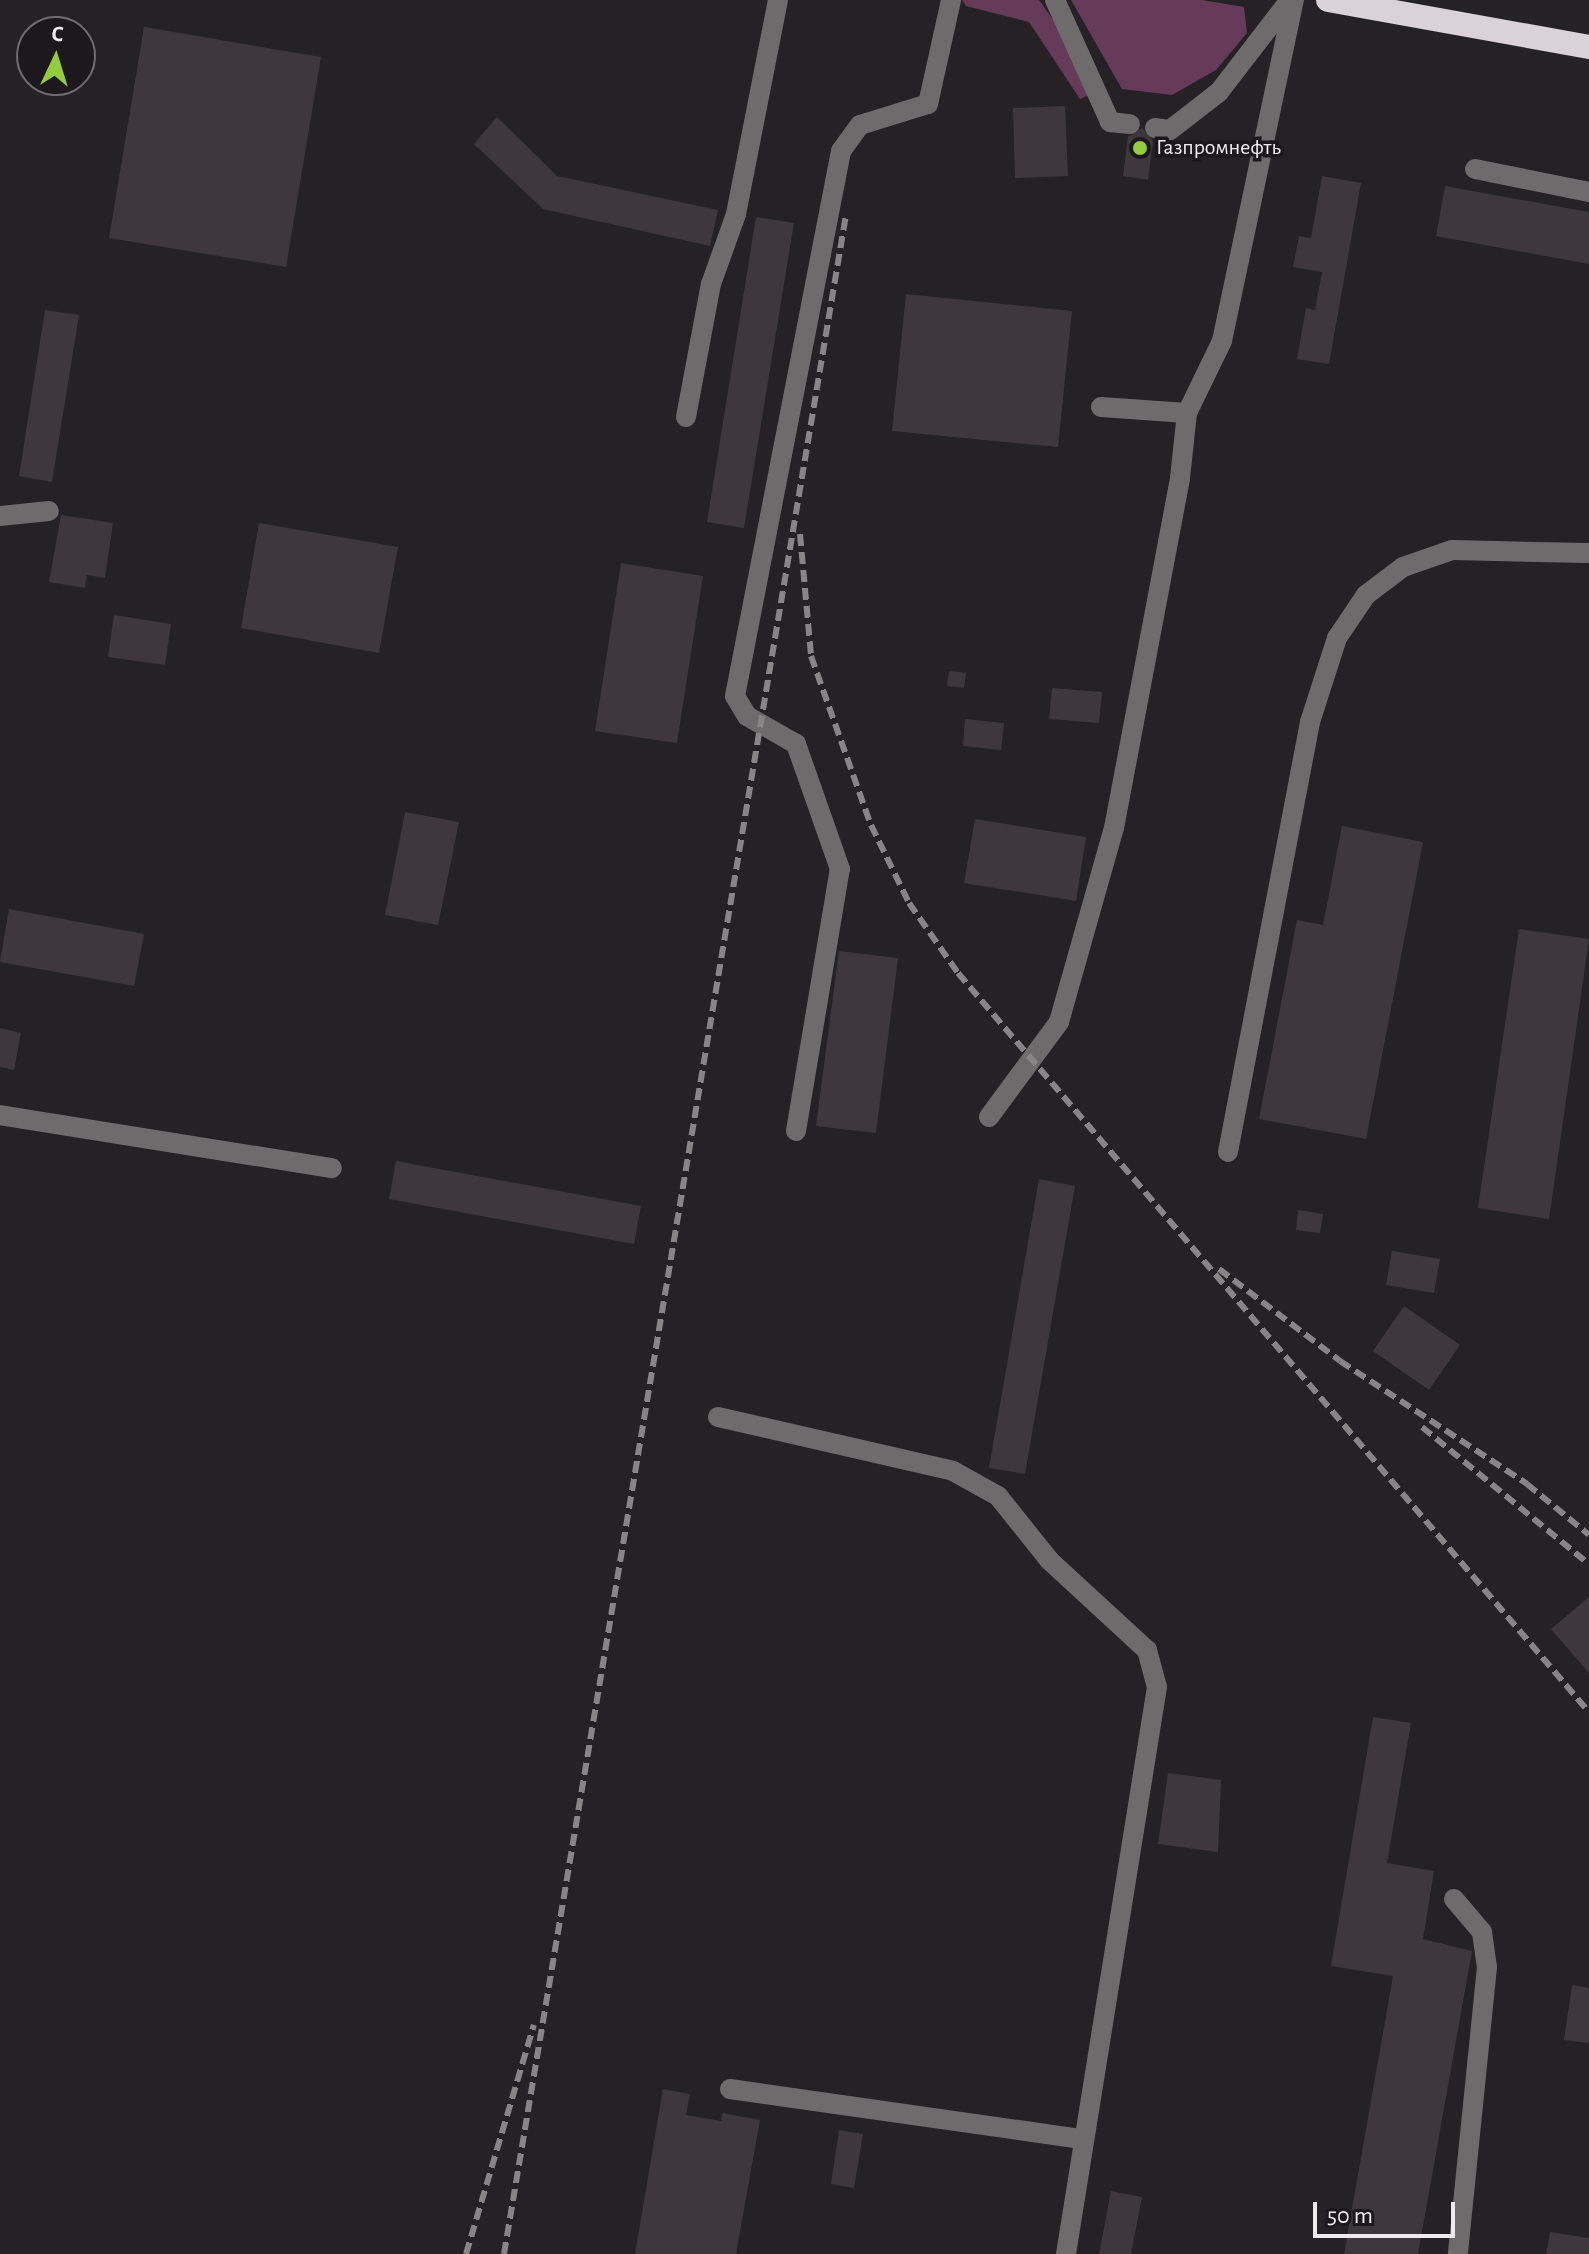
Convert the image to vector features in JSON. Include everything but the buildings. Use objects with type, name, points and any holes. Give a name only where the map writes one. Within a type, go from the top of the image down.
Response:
[{"type":"highway","points":[[1328,0],[1589,47]]},
{"type":"lane","points":[[686,417],[711,284],[736,214],[778,0]]},
{"type":"lane","points":[[796,1131],[840,869],[796,744],[747,716],[735,696],[841,151],[860,125],[928,104],[951,0]]},
{"type":"lane","points":[[1055,0],[1110,122],[1130,124]]},
{"type":"lane","points":[[1155,128],[1170,130],[1219,92],[1292,0]]},
{"type":"lane","points":[[989,1117],[1059,1022],[1114,828],[1180,478],[1187,413],[1222,341],[1292,0]]},
{"type":"lane","points":[[1475,169],[1589,192]]},
{"type":"lane","points":[[1101,407],[1187,413]]},
{"type":"lane","points":[[0,516],[49,511]]},
{"type":"lane","points":[[1228,1152],[1310,722],[1337,638],[1366,595],[1403,567],[1452,550],[1589,553]]},
{"type":"lane","points":[[0,1115],[332,1168]]},
{"type":"lane","points":[[718,1417],[953,1471],[998,1496],[1049,1560],[1147,1650],[1157,1687],[1066,2254]]},
{"type":"lane","points":[[1454,1899],[1482,1932],[1487,1967],[1458,2254]]},
{"type":"lane","points":[[730,2089],[1083,2139]]},
{"type":"shaded area","points":[[962,0],[1039,0],[1059,28],[1089,95],[1080,99],[1029,22],[966,6]]},
{"type":"shaded area","points":[[1071,0],[1202,0],[1244,7],[1247,33],[1216,70],[1172,95],[1122,89]]},
{"type":"railway","points":[[504,2254],[846,215]]},
{"type":"railway","points":[[800,534],[811,656],[871,825],[909,903],[958,973],[1589,1712]]},
{"type":"railway","points":[[1219,1269],[1340,1361],[1527,1484],[1589,1535]]},
{"type":"railway","points":[[1422,1427],[1589,1564]]},
{"type":"railway","points":[[466,2254],[534,2025]]},
{"type":"place","name":"Газпромнефть","points":[[1140,148]]}]
